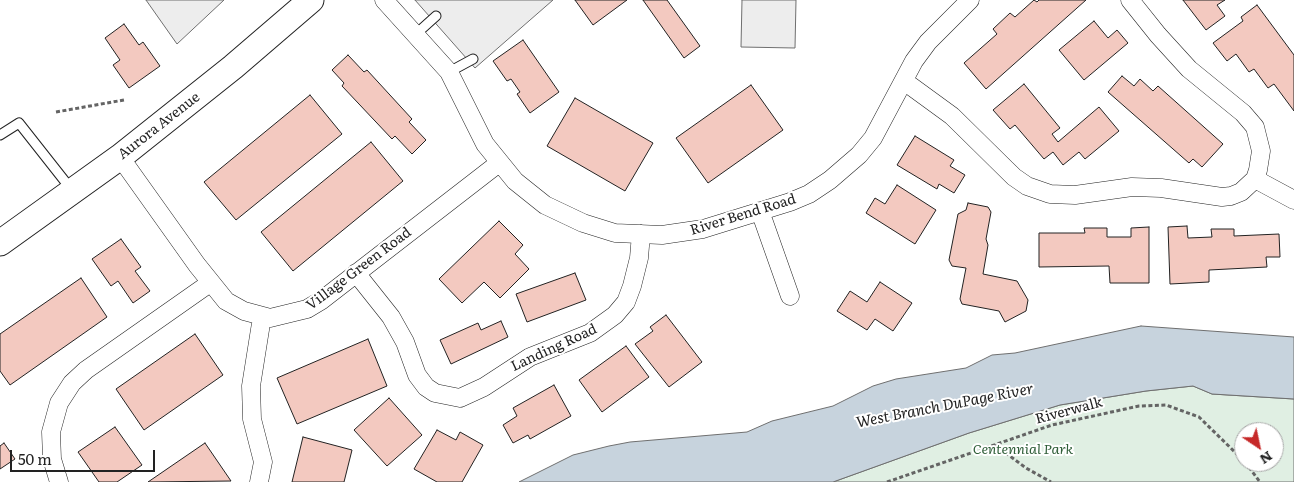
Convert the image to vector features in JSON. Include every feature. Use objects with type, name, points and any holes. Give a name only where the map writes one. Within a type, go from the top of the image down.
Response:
[{"type":"main road","name":"Aurora Avenue","points":[[0,244],[120,157],[233,67],[311,0]]},
{"type":"street","name":"River Bend Road","points":[[384,0],[449,72],[485,144],[498,163],[515,181],[545,205],[567,217],[615,233],[641,234],[682,233],[760,211],[809,194],[844,170],[873,138],[928,42],[968,2]]},
{"type":"street","points":[[904,81],[952,116],[1014,177],[1028,186],[1050,194],[1074,195],[1132,187],[1231,196],[1241,192],[1255,179],[1261,151],[1255,127],[1243,112],[1189,69],[1130,0]]},
{"type":"street","name":"Village Green Road","points":[[120,157],[210,283],[226,301],[262,317],[293,314],[307,309],[498,163]]},
{"type":"street","points":[[1255,179],[1294,200]]},
{"type":"street","points":[[760,211],[790,296]]},
{"type":"street","name":"Landing Road","points":[[356,273],[391,317],[405,342],[417,375],[426,387],[435,393],[460,398],[484,387],[530,357],[590,334],[615,315],[626,302],[632,286],[639,258],[641,234]]},
{"type":"street","points":[[60,482],[52,459],[50,436],[59,403],[80,376],[210,283]]},
{"type":"street","points":[[259,482],[263,462],[252,419],[250,386],[262,317]]},
{"type":"lane","points":[[416,34],[436,16]]},
{"type":"lane","points":[[449,72],[473,59]]},
{"type":"lane","points":[[0,135],[19,123],[73,191]]},
{"type":"path","points":[[56,112],[124,100]]},
{"type":"path","name":"Riverwalk","points":[[888,482],[1052,425],[1139,406],[1166,405],[1199,417],[1234,452]]},
{"type":"path","points":[[995,445],[1026,468],[1051,482]]},
{"type":"path","name":"Riverwalk","points":[[1252,472],[1260,482]]},
{"type":"green space","name":"Centennial Park","points":[[1193,386],[1212,394],[1294,399],[1294,482],[833,482],[969,433],[1060,405],[1146,391]]},
{"type":"shaded area","points":[[146,0],[224,0],[177,44]]},
{"type":"shaded area","points":[[415,0],[553,0],[475,68]]},
{"type":"shaded area","points":[[742,0],[796,0],[795,48],[741,47]]},
{"type":"water","name":"West Branch DuPage River","points":[[1141,326],[1294,337],[1294,399],[1212,394],[1193,386],[1146,391],[1060,405],[969,433],[833,482],[519,482],[573,455],[630,442],[747,432],[772,421],[833,406],[873,386],[896,379],[966,368],[992,355],[1015,353]]},
{"type":"building","points":[[575,0],[627,0],[593,25]]},
{"type":"building","points":[[643,0],[667,0],[700,46],[684,58]]},
{"type":"building","points":[[1034,0],[1037,2],[1039,0],[1086,0],[986,89],[964,63],[997,34],[993,29],[1010,13],[1015,17]]},
{"type":"building","points":[[1183,0],[1225,0],[1217,5],[1225,16],[1206,30]]},
{"type":"building","points":[[1257,5],[1294,55],[1294,111],[1274,84],[1268,88],[1254,69],[1249,72],[1236,54],[1227,61],[1213,43],[1243,21],[1241,17]]},
{"type":"building","points":[[1094,21],[1108,38],[1117,30],[1128,43],[1084,80],[1059,50]]},
{"type":"building","points":[[124,24],[139,45],[143,42],[160,66],[129,88],[113,65],[120,60],[105,38]]},
{"type":"building","points":[[523,40],[559,92],[530,113],[517,94],[520,92],[511,79],[507,81],[493,61]]},
{"type":"building","points":[[348,55],[364,72],[367,70],[412,119],[409,122],[426,140],[412,154],[395,136],[392,139],[342,86],[344,83],[332,70]]},
{"type":"building","points":[[1122,76],[1134,86],[1140,79],[1153,91],[1158,86],[1223,144],[1202,167],[1193,159],[1189,163],[1108,92]]},
{"type":"building","points":[[1024,84],[1060,128],[1052,134],[1058,142],[1099,107],[1119,131],[1085,159],[1079,152],[1063,165],[1053,152],[1044,159],[1015,125],[1010,129],[993,110]]},
{"type":"building","points":[[751,85],[783,130],[708,183],[676,138]]},
{"type":"building","points":[[310,95],[342,134],[236,220],[204,182]]},
{"type":"building","points":[[575,98],[653,143],[625,191],[547,146]]},
{"type":"building","points":[[915,136],[954,160],[950,166],[965,175],[954,193],[939,184],[937,189],[897,165]]},
{"type":"building","points":[[371,142],[403,181],[293,271],[261,232]]},
{"type":"building","points":[[897,185],[936,210],[915,244],[866,213],[875,198],[885,204]]},
{"type":"building","points":[[968,203],[988,207],[991,212],[986,239],[988,245],[983,274],[1017,281],[1028,300],[1026,311],[1005,322],[999,311],[962,304],[960,299],[966,268],[952,266],[949,260],[958,214],[966,210]]},
{"type":"building","points":[[499,221],[523,245],[515,254],[529,269],[500,298],[484,282],[462,303],[439,279]]},
{"type":"building","points":[[1187,226],[1188,238],[1212,237],[1211,229],[1234,229],[1234,236],[1279,234],[1280,257],[1266,257],[1267,267],[1209,270],[1209,282],[1170,284],[1168,227]]},
{"type":"building","points":[[1149,227],[1149,283],[1110,283],[1109,266],[1039,267],[1039,233],[1085,233],[1084,228],[1107,228],[1107,237],[1131,237],[1131,228]]},
{"type":"building","points":[[121,239],[141,267],[135,271],[150,291],[133,303],[118,281],[111,286],[92,259]]},
{"type":"building","points":[[575,273],[586,300],[527,322],[516,294]]},
{"type":"building","points":[[81,278],[107,317],[10,385],[0,371],[0,334]]},
{"type":"building","points":[[880,282],[912,303],[893,331],[875,319],[867,330],[837,311],[850,291],[867,302]]},
{"type":"building","points":[[666,315],[702,362],[669,387],[635,344],[653,331],[650,327]]},
{"type":"building","points":[[501,321],[508,337],[451,364],[440,340],[478,323],[481,330]]},
{"type":"building","points":[[195,334],[223,375],[144,430],[116,389]]},
{"type":"building","points":[[368,339],[387,386],[297,424],[277,378]]},
{"type":"building","points":[[626,346],[649,377],[602,412],[579,380]]},
{"type":"building","points":[[554,385],[571,416],[530,439],[528,435],[513,443],[503,425],[517,416],[513,408]]},
{"type":"building","points":[[389,398],[422,435],[387,466],[354,430]]},
{"type":"building","points":[[115,427],[142,465],[117,482],[99,482],[78,452]]},
{"type":"building","points":[[437,430],[456,440],[460,432],[483,445],[462,482],[437,482],[414,469]]},
{"type":"building","points":[[303,437],[352,450],[344,482],[292,482]]},
{"type":"building","points":[[4,443],[15,459],[0,469],[0,446]]},
{"type":"building","points":[[205,443],[231,481],[148,482]]}]
